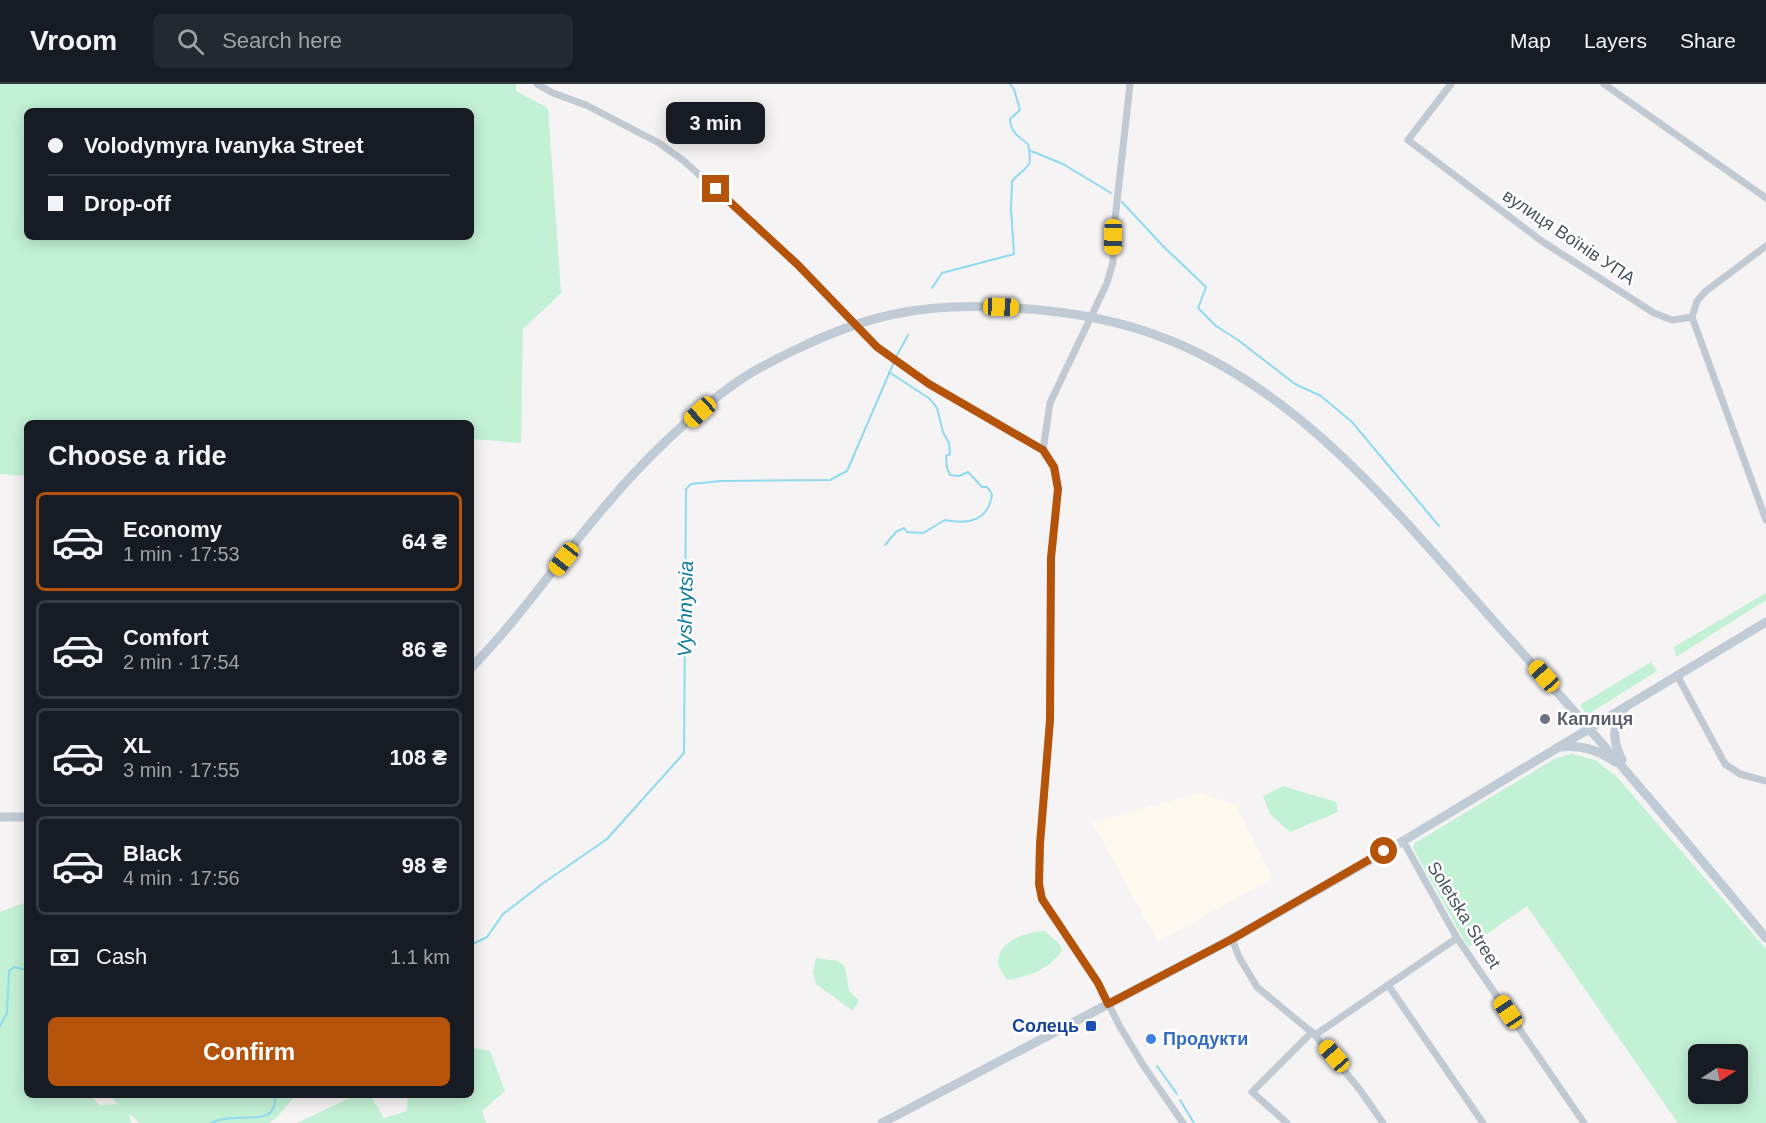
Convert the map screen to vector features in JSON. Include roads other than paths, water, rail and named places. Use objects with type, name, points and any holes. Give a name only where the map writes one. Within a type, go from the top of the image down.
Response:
[{"type":"main road","points":[[474,665],[536,595],[607,504],[654,453],[714,400],[740,380],[774,360],[854,324],[895,313],[950,306],[1021,308],[1092,317],[1149,333],[1202,355],[1236,374],[1292,413],[1355,469],[1590,729],[1766,938]]},
{"type":"main road","points":[[882,1123],[1232,939],[1590,729],[1766,622]]},
{"type":"main road","points":[[1626,706],[1615,722],[1614,736],[1617,751],[1626,771]]},
{"type":"main road","points":[[1559,747],[1575,746],[1590,749],[1608,757],[1626,771]]},
{"type":"main road","points":[[0,817],[24,817]]},
{"type":"street","points":[[537,84],[553,93],[586,105],[659,143],[684,160],[798,265],[877,347],[929,384],[1043,450],[1054,467],[1058,489],[1051,558],[1050,720],[1042,804],[1039,884],[1042,899],[1098,983],[1143,1065],[1183,1123]]},
{"type":"street","points":[[1043,450],[1050,403],[1092,317],[1107,283],[1113,262],[1113,237],[1130,84]]},
{"type":"street","name":"вулиця Воїнів УПА","points":[[1451,84],[1408,140],[1544,242],[1654,313],[1672,320],[1692,317]]},
{"type":"street","points":[[1604,84],[1766,198]]},
{"type":"street","points":[[1766,246],[1706,291],[1697,301],[1692,317],[1766,520]]},
{"type":"street","points":[[1677,675],[1725,764],[1740,774],[1766,781]]},
{"type":"street","name":"Soletska Street","points":[[1402,840],[1457,938],[1584,1123]]},
{"type":"street","points":[[1287,1123],[1252,1092],[1313,1033],[1457,938]]},
{"type":"street","points":[[1232,939],[1239,957],[1257,987],[1313,1033],[1360,1090],[1383,1123]]},
{"type":"street","points":[[1388,985],[1484,1123]]},
{"type":"waterway","name":"Vyshnytsia","points":[[932,288],[942,273],[1014,254],[1012,181],[1028,166],[1030,158],[1028,144],[1012,128],[1010,119],[1020,110],[1014,89],[1010,84]]},
{"type":"waterway","points":[[1031,151],[1063,164],[1111,193]]},
{"type":"waterway","points":[[1122,202],[1206,287],[1198,308],[1216,326],[1295,384],[1321,396],[1352,422],[1439,526]]},
{"type":"waterway","name":"Vyshnytsia","points":[[896,357],[908,335]]},
{"type":"waterway","name":"Vyshnytsia","points":[[474,944],[487,937],[503,914],[607,839],[684,753],[686,489],[691,484],[721,481],[830,480],[847,471],[894,362]]},
{"type":"waterway","points":[[885,545],[896,532],[904,528],[907,532],[923,533],[945,520],[962,522],[976,519],[987,510],[992,494],[968,472],[959,476],[950,475],[946,456],[950,454],[949,443],[943,432],[937,408],[930,399],[889,372]]},
{"type":"waterway","name":"Vyshnytsia","points":[[0,1026],[7,1013],[9,971],[14,967],[24,969]]},
{"type":"waterway","points":[[1157,1066],[1177,1094]]},
{"type":"waterway","points":[[211,1123],[226,1119],[263,1116],[272,1110],[275,1098]]},
{"type":"waterway","points":[[1180,1100],[1194,1123]]},
{"type":"place","name":"Каплиця","points":[[1545,719]]},
{"type":"place","name":"Солець","points":[[1091,1026]]},
{"type":"place","name":"Продукти","points":[[1151,1039]]}]
